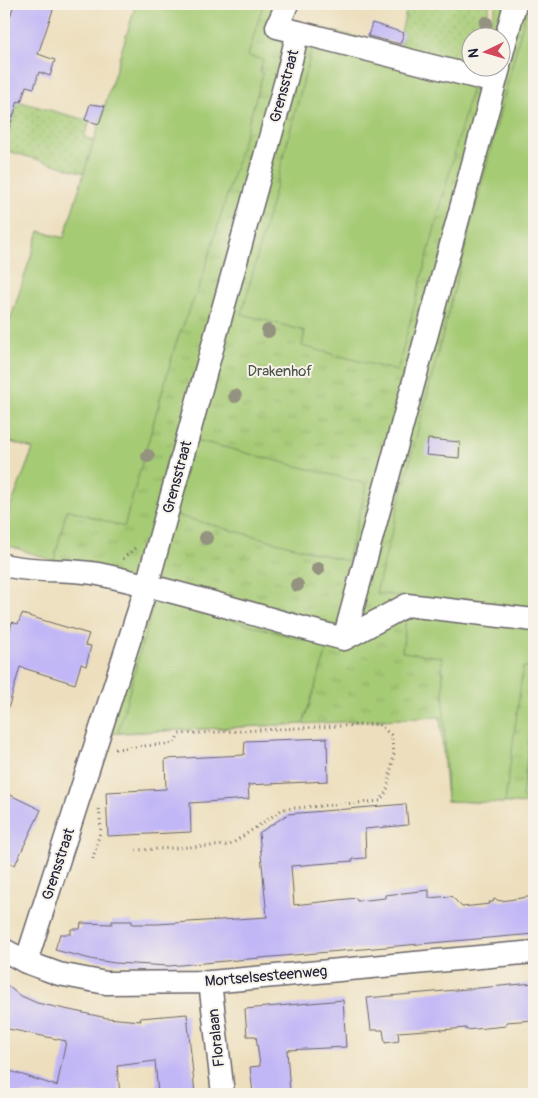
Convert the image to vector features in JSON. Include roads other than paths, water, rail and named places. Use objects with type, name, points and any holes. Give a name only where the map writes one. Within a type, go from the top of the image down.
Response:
[{"type":"street","name":"Grensstraat","points":[[26,962],[147,585],[298,32],[277,27],[287,4]]},
{"type":"street","points":[[509,28],[515,4]]},
{"type":"street","points":[[298,32],[460,63]]},
{"type":"street","points":[[344,639],[496,78]]},
{"type":"street","points":[[4,565],[18,569],[94,574],[147,585],[344,639],[408,605],[534,620]]},
{"type":"street","name":"Mortselsesteenweg","points":[[4,950],[26,962],[59,974],[106,983],[210,982],[534,952]]},
{"type":"street","name":"Floralaan","points":[[210,982],[223,1094]]},
{"type":"park label","name":"Drakenhof","points":[[280,371]]}]
